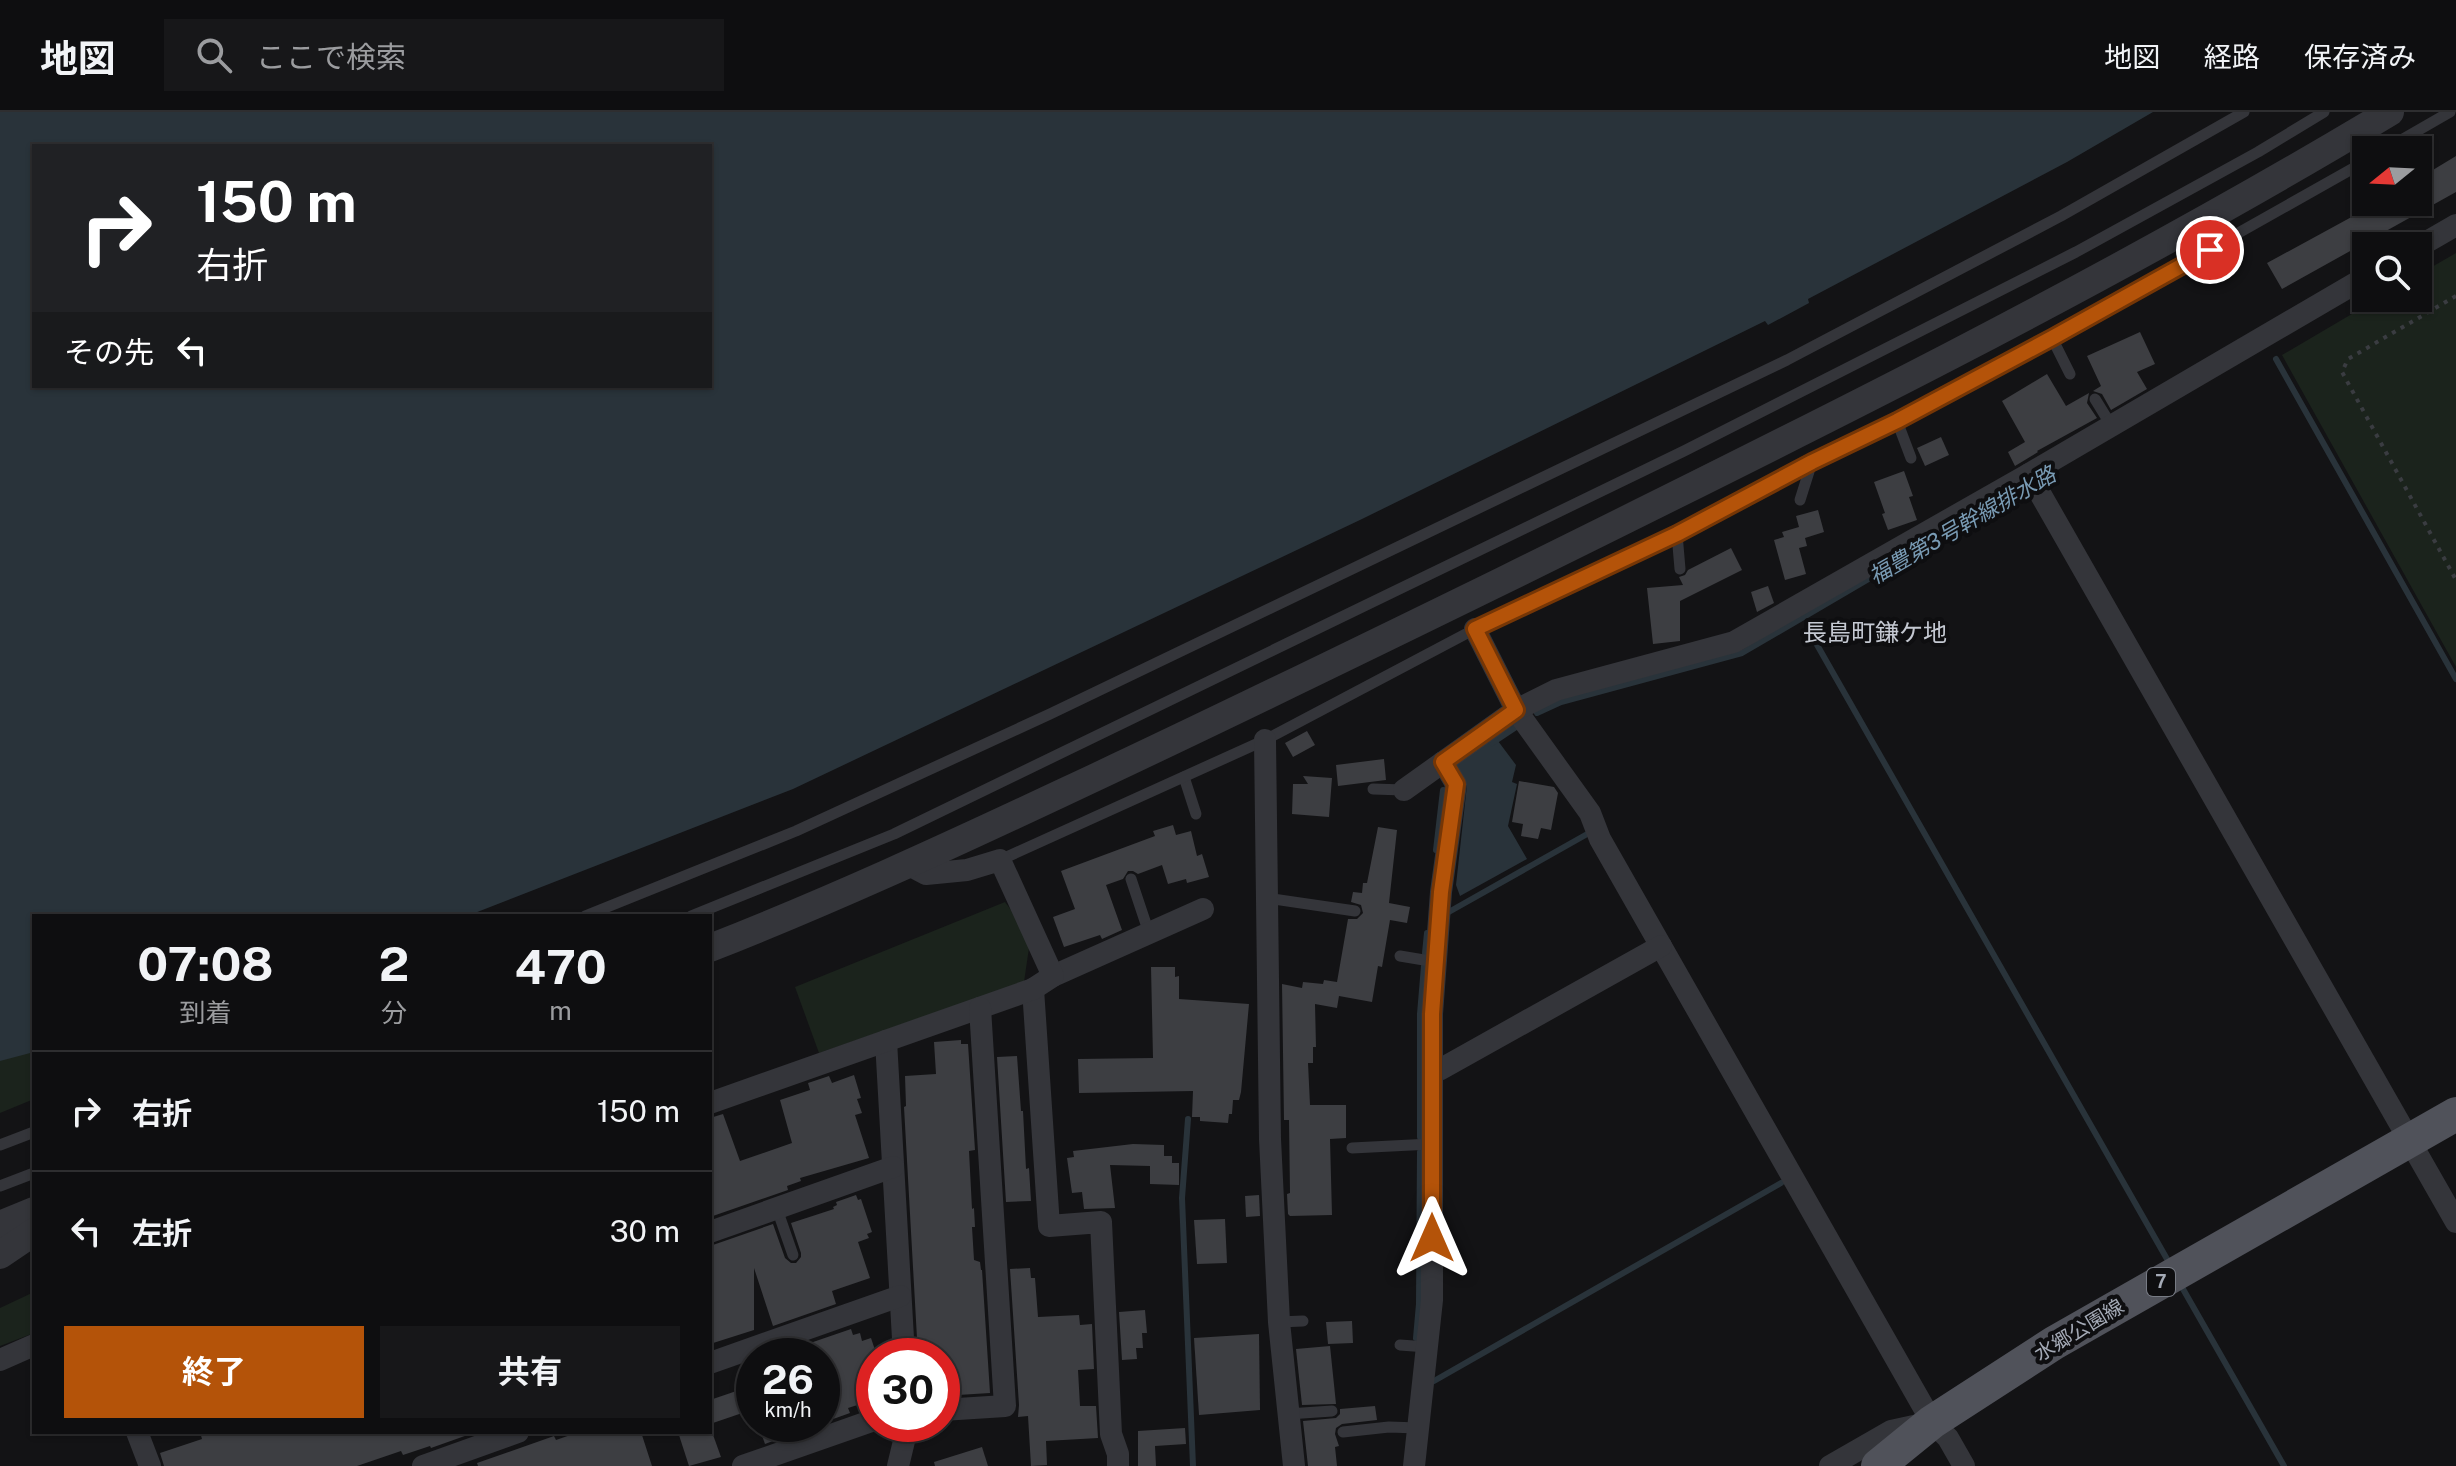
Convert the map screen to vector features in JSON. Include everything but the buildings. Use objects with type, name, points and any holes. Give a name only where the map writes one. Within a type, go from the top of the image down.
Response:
[{"type":"main road","name":"水郷公園線","points":[[1878,1466],[1932,1422],[2054,1343],[2456,1114]]},
{"type":"street","points":[[712,947],[909,865],[1292,685],[1700,483],[2092,281],[2276,181],[2390,112]]},
{"type":"street","points":[[2432,239],[2456,225]]},
{"type":"street","points":[[1404,790],[1516,710],[1556,690],[1734,642],[2033,481],[2111,425],[2352,285]]},
{"type":"street","points":[[2033,481],[2456,1222]]},
{"type":"street","points":[[1475,629],[1516,710],[1590,813],[1600,839],[1932,1422],[1948,1438],[1964,1466]]},
{"type":"street","points":[[1265,740],[1270,1139],[1279,1322],[1294,1466]]},
{"type":"street","points":[[1414,1466],[1432,1300],[1431,1144],[1436,962],[1441,892],[1456,784],[1443,762]]},
{"type":"street","points":[[909,865],[926,874],[967,870],[1000,860],[1053,976]]},
{"type":"street","points":[[712,1102],[1033,989],[1053,976],[1203,909]]},
{"type":"street","points":[[1432,1072],[1661,946]]},
{"type":"street","points":[[1033,989],[1049,1226],[1101,1222],[1111,1434],[1118,1454],[1118,1466]]},
{"type":"street","points":[[960,1409],[1005,1406],[980,1008]]},
{"type":"street","points":[[886,1041],[903,1338]]},
{"type":"street","points":[[712,1231],[893,1167]]},
{"type":"street","points":[[0,1225],[32,1212]]},
{"type":"street","points":[[0,1255],[32,1233]]},
{"type":"street","points":[[712,1362],[900,1296]]},
{"type":"street","points":[[0,1360],[32,1346]]},
{"type":"street","points":[[1830,1466],[1891,1431],[1932,1422]]},
{"type":"street","points":[[743,1466],[856,1426]]},
{"type":"street","points":[[141,1434],[150,1466]]},
{"type":"street","points":[[423,1466],[487,1437]]},
{"type":"street","points":[[898,1466],[903,1442]]},
{"type":"lane","points":[[590,914],[796,831],[1050,714],[1773,367],[2061,216],[2244,112]]},
{"type":"lane","points":[[696,914],[894,834],[1684,451],[2076,252],[2324,112]]},
{"type":"lane","points":[[2408,136],[2450,112]]},
{"type":"lane","points":[[1000,860],[1265,740],[1475,629],[1677,534],[2052,338],[2352,169]]},
{"type":"lane","points":[[2052,338],[2070,374]]},
{"type":"lane","points":[[2095,399],[2111,425]]},
{"type":"lane","points":[[1897,421],[1911,458]]},
{"type":"lane","points":[[1800,500],[1812,462]]},
{"type":"lane","points":[[1677,534],[1680,569]]},
{"type":"lane","points":[[1184,777],[1196,814]]},
{"type":"lane","points":[[1373,789],[1404,790]]},
{"type":"lane","points":[[1131,879],[1149,933]]},
{"type":"lane","points":[[1267,898],[1355,911]]},
{"type":"lane","points":[[1400,956],[1436,962]]},
{"type":"lane","points":[[0,1145],[32,1133]]},
{"type":"lane","points":[[1352,1148],[1431,1144]]},
{"type":"lane","points":[[0,1186],[32,1174]]},
{"type":"lane","points":[[777,1209],[793,1255]]},
{"type":"lane","points":[[1279,1322],[1303,1321]]},
{"type":"lane","points":[[1400,1345],[1427,1347]]},
{"type":"lane","points":[[1288,1414],[1332,1411]]},
{"type":"lane","points":[[1343,1432],[1389,1427],[1418,1428]]},
{"type":"path","points":[[2456,296],[2348,359],[2342,372],[2456,580]]},
{"type":"shaded area","points":[[0,112],[2153,112],[2067,162],[1808,299],[1809,303],[1768,325],[1765,321],[1362,519],[793,789],[472,914],[32,914],[32,1053],[0,1061]]},
{"type":"shaded area","points":[[2456,253],[2456,667],[2282,355],[2355,312],[2432,312],[2432,267]]},
{"type":"shaded area","points":[[1495,737],[1516,765],[1512,782],[1517,784],[1508,826],[1527,859],[1460,896],[1456,885],[1467,785],[1454,766]]},
{"type":"shaded area","points":[[1005,902],[1018,919],[1029,948],[1024,982],[819,1053],[795,987]]},
{"type":"shaded area","points":[[32,1029],[32,1100],[0,1113],[0,1041]]},
{"type":"shaded area","points":[[32,1293],[32,1334],[0,1346],[0,1308]]},
{"type":"waterway","points":[[2276,359],[2456,679]]},
{"type":"waterway","name":"福豊第3号幹線排水路","points":[[1537,713],[1561,702],[1742,653],[1913,553]]},
{"type":"waterway","points":[[1808,629],[2167,1259]]},
{"type":"waterway","points":[[1492,743],[1516,727]]},
{"type":"waterway","points":[[1436,850],[1443,790]]},
{"type":"waterway","points":[[1447,913],[1589,833]]},
{"type":"waterway","points":[[1425,953],[1427,933]]},
{"type":"waterway","points":[[1420,1137],[1420,1014],[1424,966]]},
{"type":"waterway","points":[[1188,1119],[1182,1198],[1193,1466]]},
{"type":"waterway","points":[[1416,1338],[1420,1152]]},
{"type":"waterway","points":[[1434,1381],[1781,1183]]},
{"type":"waterway","points":[[2183,1289],[2284,1466]]},
{"type":"district","name":"長島町鎌ケ地","points":[[1875,633]]},
{"type":"route","points":[[1432,1238],[1432,1014],[1441,892],[1456,784],[1443,762],[1516,710],[1475,629],[1677,534],[1897,421],[2210,250]]}]
